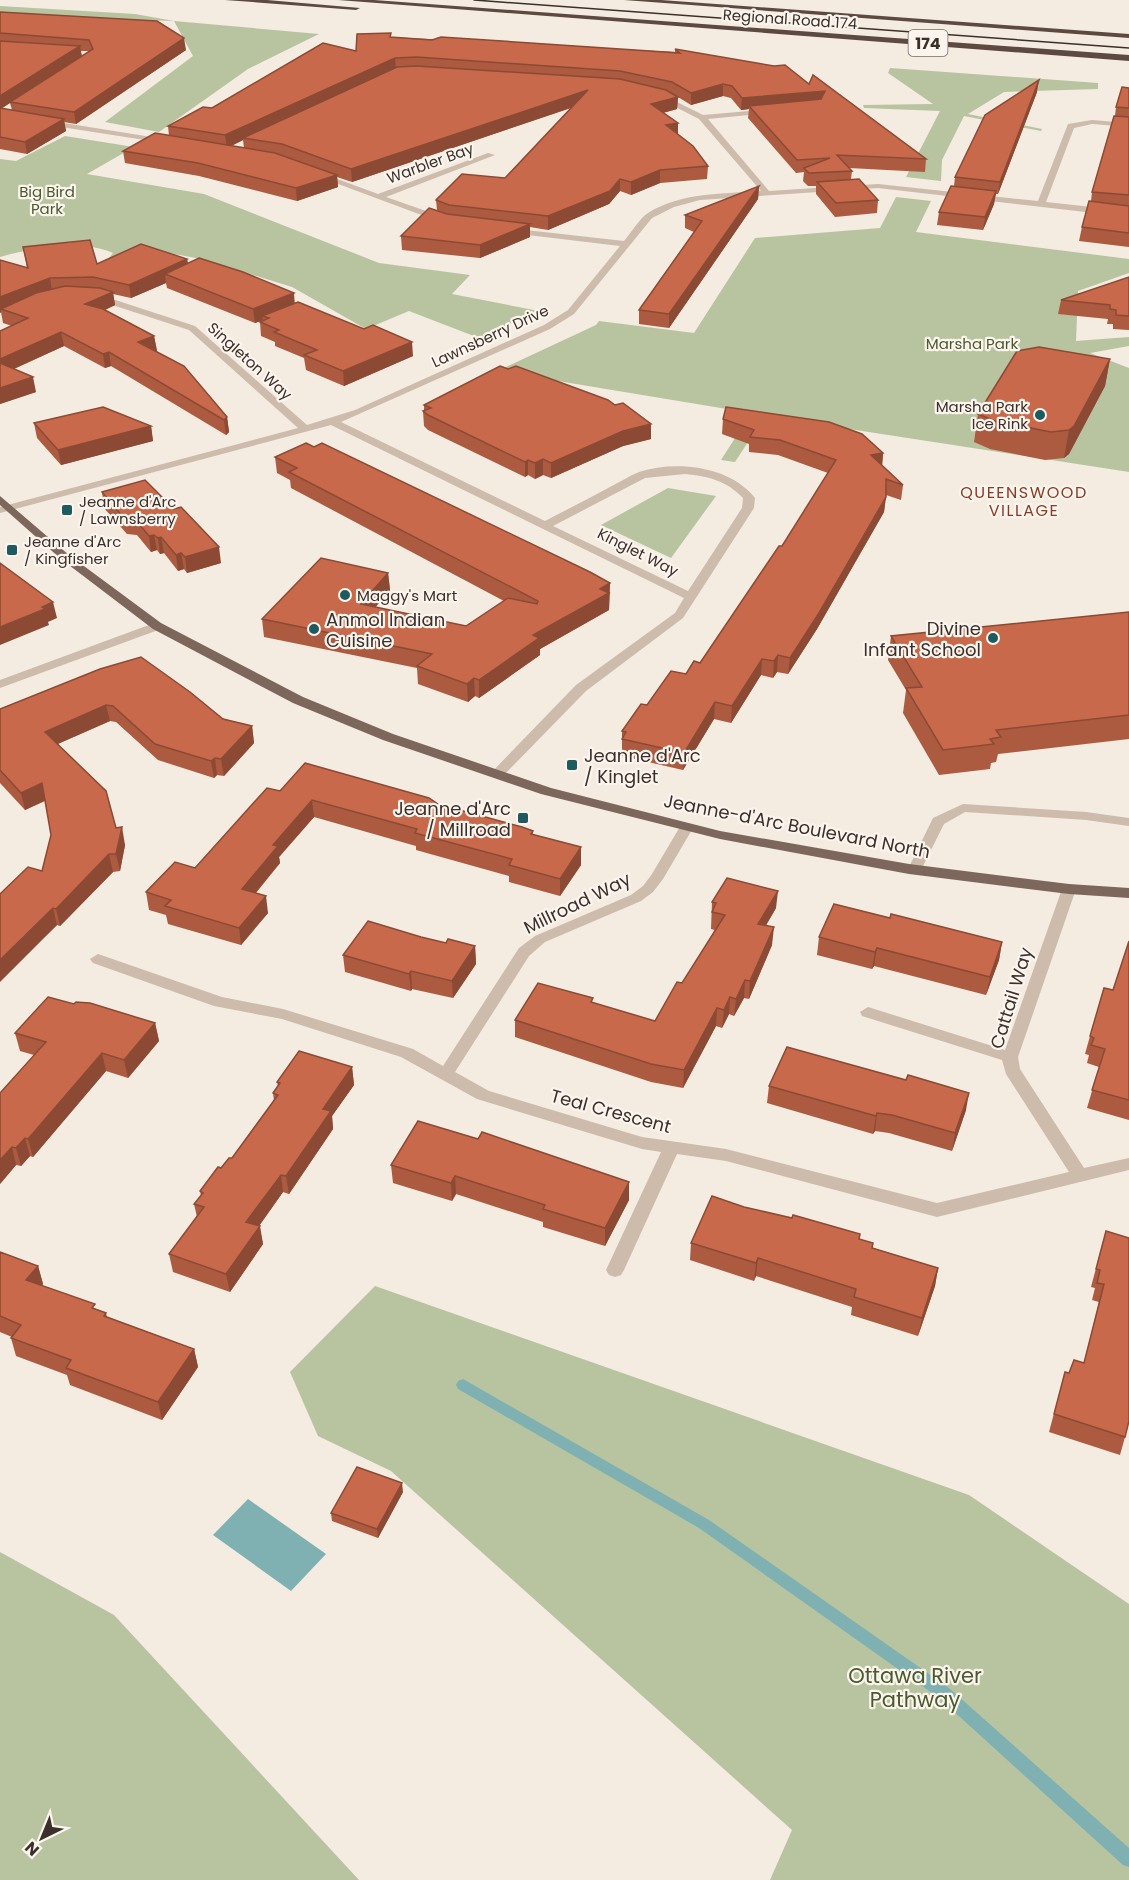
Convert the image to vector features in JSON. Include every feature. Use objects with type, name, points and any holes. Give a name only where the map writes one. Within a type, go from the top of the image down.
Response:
[{"type":"highway","points":[[229,0],[727,28]]},
{"type":"highway","name":"Regional Road 174","points":[[342,0],[1129,58]]},
{"type":"highway","name":"Regional Road 174","points":[[628,0],[1129,34]]},
{"type":"main road","name":"Jeanne-d'Arc Boulevard North","points":[[3,506],[65,557],[157,626],[298,700],[388,737],[546,791],[686,828],[915,869],[1068,889],[1129,893]]},
{"type":"street","points":[[653,93],[691,109],[702,117],[766,192]]},
{"type":"street","points":[[702,117],[783,110]]},
{"type":"street","points":[[34,120],[172,143]]},
{"type":"street","points":[[1042,203],[1071,126],[1092,123],[1129,125]]},
{"type":"street","name":"Warbler Bay","points":[[377,197],[491,155]]},
{"type":"street","points":[[312,173],[431,217],[458,223]]},
{"type":"street","name":"Lawnsberry Drive","points":[[3,506],[306,430],[359,412],[560,321],[571,312],[649,216],[671,205],[700,198],[878,186],[1129,214]]},
{"type":"street","points":[[502,229],[624,244]]},
{"type":"street","name":"Singleton Way","points":[[84,294],[192,328],[306,430]]},
{"type":"street","name":"Kinglet Way","points":[[332,422],[691,597],[679,615],[581,688],[496,774]]},
{"type":"street","points":[[546,525],[642,475],[684,471],[716,476],[734,483],[749,498],[748,508],[691,597]]},
{"type":"street","points":[[0,684],[157,626]]},
{"type":"street","points":[[915,869],[938,820],[963,808],[1086,816],[1129,822]]},
{"type":"street","name":"Millroad Way","points":[[446,1074],[525,952],[540,939],[636,898],[648,889],[686,828]]},
{"type":"street","name":"Cattail Way","points":[[1068,889],[1010,1057],[1012,1070],[1080,1176]]},
{"type":"street","name":"Teal Crescent","points":[[98,959],[220,1002],[283,1014],[407,1053],[483,1095],[642,1143],[726,1155],[937,1210],[1129,1164]]},
{"type":"street","points":[[868,1012],[1010,1057]]},
{"type":"street","points":[[615,1270],[672,1147]]},
{"type":"green space","points":[[0,6],[135,14],[174,21],[0,16]]},
{"type":"green space","points":[[174,21],[319,34],[248,69],[159,132],[105,122],[193,56]]},
{"type":"green space","points":[[890,68],[1098,83],[1098,89],[1004,92],[968,114],[1042,129],[1041,131],[964,116],[942,160],[941,181],[906,177],[940,111],[864,108],[863,105],[933,104],[888,73]]},
{"type":"green space","name":"Big Bird Park","points":[[65,136],[134,147],[87,174],[204,194],[379,263],[470,275],[452,294],[539,311],[479,338],[409,311],[366,329],[292,287],[201,259],[148,249],[91,280],[113,253],[87,246],[57,246],[0,257],[0,159],[16,161]]},
{"type":"green space","name":"Marsha Park","points":[[896,197],[931,201],[916,232],[1129,259],[1129,273],[1078,291],[1076,341],[1129,337],[1129,346],[1090,353],[1129,368],[1129,472],[765,416],[735,462],[721,460],[751,413],[497,371],[596,325],[599,321],[694,333],[755,238],[880,228]]},
{"type":"green space","points":[[668,488],[716,496],[671,558],[601,525]]},
{"type":"green space","name":"Ottawa River Pathway","points":[[375,1286],[969,1495],[1129,1604],[1129,1880],[770,1880],[792,1830],[391,1471],[318,1436],[290,1372]]},
{"type":"green space","points":[[0,1552],[114,1615],[359,1880],[0,1880]]},
{"type":"water","points":[[248,1499],[326,1554],[291,1591],[213,1535]]},
{"type":"building","points":[[0,12],[157,21],[184,38],[74,112],[10,102],[93,49],[89,40],[0,33]]},
{"type":"building","points":[[391,33],[390,37],[432,40],[441,37],[680,53],[675,49],[774,66],[785,65],[809,84],[813,75],[926,159],[837,155],[852,171],[809,173],[804,168],[830,158],[797,160],[749,106],[821,99],[825,91],[742,98],[732,86],[723,84],[691,93],[672,82],[620,71],[417,57],[395,58],[225,135],[168,126],[203,107],[212,108],[323,43],[356,51],[357,34]]},
{"type":"building","points":[[0,41],[80,46],[0,96]]},
{"type":"building","points":[[416,66],[620,79],[666,90],[678,97],[651,104],[678,123],[666,125],[693,146],[708,166],[660,170],[631,182],[620,179],[610,191],[548,216],[449,205],[436,200],[462,174],[505,178],[588,90],[351,169],[282,144],[243,138],[397,67]]},
{"type":"building","points":[[1039,80],[1000,182],[955,177],[985,115]]},
{"type":"building","points":[[1122,87],[1129,88],[1129,108],[1116,107]]},
{"type":"building","points":[[0,108],[64,119],[25,142],[0,137]]},
{"type":"building","points":[[1114,116],[1129,117],[1129,195],[1092,192]]},
{"type":"building","points":[[155,133],[275,153],[337,175],[296,188],[198,163],[123,151]]},
{"type":"building","points":[[859,179],[878,200],[836,203],[817,182]]},
{"type":"building","points":[[759,186],[669,314],[639,310],[702,221],[685,215]]},
{"type":"building","points":[[951,186],[996,191],[985,217],[939,212]]},
{"type":"building","points":[[1089,201],[1129,206],[1129,233],[1082,227]]},
{"type":"building","points":[[429,208],[447,214],[530,224],[480,245],[401,236]]},
{"type":"building","points":[[90,240],[97,264],[141,244],[187,259],[129,285],[93,277],[50,278],[0,297],[0,260],[28,268],[23,247]]},
{"type":"building","points":[[199,258],[243,272],[294,293],[253,309],[165,274]]},
{"type":"building","points":[[1129,277],[1129,316],[1116,315],[1116,310],[1110,309],[1110,305],[1061,300]]},
{"type":"building","points":[[65,286],[100,288],[113,292],[85,304],[103,309],[154,336],[138,342],[184,366],[227,417],[224,420],[109,352],[103,354],[61,332],[0,359],[0,331],[28,318],[1,309],[36,293]]},
{"type":"building","points":[[298,302],[364,329],[373,325],[412,342],[343,371],[304,355],[317,350],[274,332],[279,330],[260,322],[269,318],[262,316]]},
{"type":"building","points":[[1039,347],[1110,359],[1074,426],[1069,430],[1051,432],[995,421],[978,414],[1017,351]]},
{"type":"building","points":[[0,363],[33,377],[0,388]]},
{"type":"building","points":[[500,366],[508,369],[516,366],[608,400],[615,405],[623,403],[651,424],[623,431],[551,463],[543,459],[535,463],[528,460],[525,462],[423,411],[431,408],[424,405]]},
{"type":"building","points":[[103,407],[151,426],[58,450],[34,423]]},
{"type":"building","points":[[726,407],[829,422],[862,434],[883,453],[871,455],[903,485],[886,479],[886,497],[819,613],[790,658],[778,655],[774,661],[762,659],[732,706],[715,702],[684,753],[622,739],[626,732],[622,731],[641,704],[647,705],[671,671],[686,674],[694,661],[700,663],[779,546],[782,546],[836,460],[780,440],[750,437],[754,430],[723,419]]},
{"type":"building","points":[[306,443],[314,447],[322,443],[590,572],[610,583],[600,589],[609,593],[533,635],[539,638],[479,680],[474,678],[467,684],[417,666],[432,654],[262,619],[321,558],[388,573],[361,604],[466,626],[508,598],[537,604],[538,601],[289,472],[297,468],[275,457]]},
{"type":"building","points":[[145,480],[174,509],[181,507],[219,547],[185,557],[181,553],[176,555],[161,537],[149,536],[135,519],[124,518],[102,492]]},
{"type":"building","points":[[0,563],[53,602],[42,607],[45,609],[0,627]]},
{"type":"building","points":[[1129,612],[1129,715],[996,730],[1001,737],[990,739],[994,744],[943,750],[906,688],[922,687],[891,636]]},
{"type":"building","points":[[141,657],[223,719],[252,726],[221,759],[215,758],[211,761],[155,744],[113,706],[106,705],[45,732],[106,791],[116,828],[122,827],[116,854],[109,854],[56,909],[53,908],[0,960],[0,894],[28,867],[42,871],[51,835],[42,783],[21,793],[0,770],[0,709],[100,669]]},
{"type":"building","points":[[305,763],[429,798],[438,804],[533,831],[531,834],[581,847],[560,879],[509,865],[512,859],[415,833],[417,829],[312,800],[273,845],[278,846],[242,889],[266,896],[239,928],[165,906],[171,900],[146,892],[175,862],[195,868],[267,788],[280,791]]},
{"type":"building","points":[[727,878],[778,891],[758,924],[774,927],[750,981],[745,980],[736,999],[730,997],[724,1010],[717,1008],[684,1070],[651,1064],[515,1020],[538,983],[593,998],[591,1002],[655,1021],[677,982],[682,983],[725,915],[712,912],[716,903],[712,902]]},
{"type":"building","points":[[834,904],[890,918],[891,914],[1002,942],[990,977],[877,948],[875,952],[819,937]]},
{"type":"building","points":[[368,921],[446,943],[448,939],[475,946],[452,981],[411,971],[409,974],[343,955]]},
{"type":"building","points":[[1129,941],[1129,1100],[1092,1090],[1105,1049],[1091,1045],[1094,1038],[1090,1036],[1104,988],[1113,990]]},
{"type":"building","points":[[48,997],[74,1004],[76,1002],[90,1003],[155,1023],[124,1060],[102,1053],[28,1139],[25,1138],[16,1148],[12,1147],[0,1160],[0,1093],[46,1042],[15,1033]]},
{"type":"building","points":[[787,1047],[906,1080],[908,1075],[969,1093],[955,1133],[892,1115],[877,1113],[876,1116],[769,1086]]},
{"type":"building","points":[[299,1051],[352,1067],[323,1109],[331,1111],[286,1176],[281,1175],[246,1222],[260,1226],[226,1274],[169,1254],[204,1207],[194,1204],[203,1193],[200,1191],[218,1167],[221,1168],[229,1158],[232,1158],[278,1095],[273,1093],[280,1083],[277,1082]]},
{"type":"building","points":[[418,1121],[478,1139],[482,1132],[629,1182],[605,1228],[543,1209],[545,1205],[455,1176],[451,1183],[391,1165]]},
{"type":"building","points":[[712,1196],[744,1207],[792,1218],[793,1215],[860,1234],[859,1239],[873,1243],[872,1248],[938,1268],[922,1318],[854,1297],[856,1289],[758,1258],[756,1263],[691,1243]]},
{"type":"building","points":[[1106,1231],[1129,1238],[1129,1421],[1125,1437],[1054,1414],[1065,1372],[1069,1373],[1074,1360],[1084,1363],[1104,1284],[1097,1283],[1100,1270],[1096,1269]]},
{"type":"building","points":[[0,1252],[38,1266],[26,1280],[95,1304],[92,1308],[106,1313],[104,1316],[194,1349],[158,1402],[66,1368],[71,1360],[11,1338],[21,1325],[0,1316]]},
{"type":"building","points":[[357,1467],[402,1483],[377,1529],[331,1513]]},
{"type":"waterway","points":[[463,1385],[704,1524],[944,1693],[1129,1859]]},
{"type":"tram line","points":[[474,0],[1129,48]]},
{"type":"place","name":"Marsha Park Ice Rink","points":[[1040,415]]},
{"type":"place","name":"Jeanne d'Arc / Lawnsberry","points":[[67,510]]},
{"type":"place","name":"Jeanne d'Arc / Kingfisher","points":[[12,550]]},
{"type":"place","name":"Maggy's Mart","points":[[345,595]]},
{"type":"place","name":"Anmol Indian Cuisine","points":[[314,629]]},
{"type":"place","name":"Divine Infant School","points":[[993,638]]},
{"type":"place","name":"Jeanne d'Arc / Kinglet","points":[[572,765]]},
{"type":"place","name":"Jeanne d'Arc / Millroad","points":[[523,818]]},
{"type":"district","name":"QUEENSWOOD VILLAGE","points":[[1024,501]]}]
